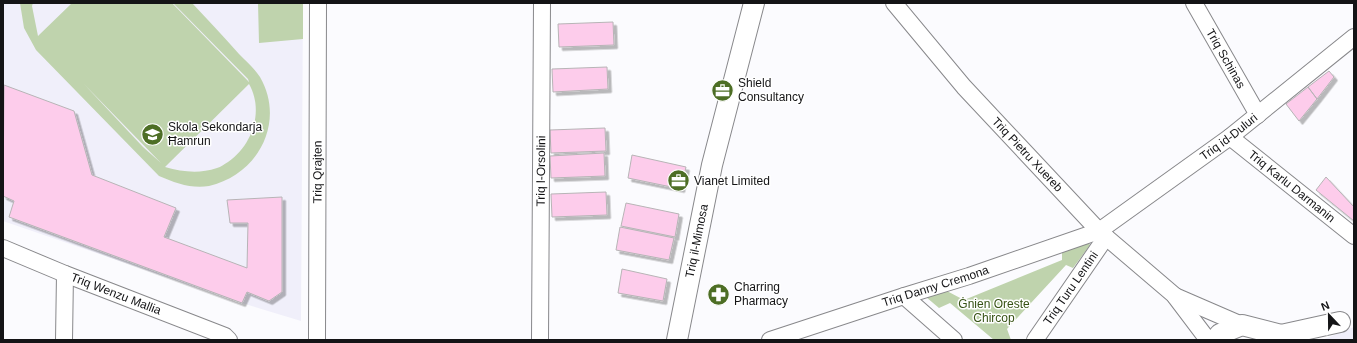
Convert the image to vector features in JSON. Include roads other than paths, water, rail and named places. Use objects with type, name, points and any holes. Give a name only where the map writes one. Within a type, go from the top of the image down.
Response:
[{"type":"street","name":"Triq Qrajten","points":[[317,340],[318,3]]},
{"type":"street","name":"Triq l-Orsolini","points":[[540,340],[542,3]]},
{"type":"street","name":"Triq il-Mimosa","points":[[677,340],[712,165],[754,3]]},
{"type":"street","name":"Triq Pietru Xuereb","points":[[894,3],[964,87],[1103,234],[1174,295],[1208,340]]},
{"type":"street","name":"Triq Schinas","points":[[1200,6],[1258,114]]},
{"type":"street","name":"Triq id-Duluri","points":[[1103,234],[1230,138],[1354,37]]},
{"type":"street","name":"Triq Karlu Darmanin","points":[[1230,138],[1354,236]]},
{"type":"street","name":"Triq Danny Cremona","points":[[770,340],[904,296],[1103,234]]},
{"type":"street","name":"Triq Turu Lentini","points":[[1035,340],[1103,234]]},
{"type":"street","name":"Triq Wenzu Mallia","points":[[3,248],[65,274],[225,336],[229,340]]},
{"type":"street","points":[[64,340],[65,274]]},
{"type":"street","name":"Triq Pietru Xuereb","points":[[1174,295],[1242,324]]},
{"type":"street","points":[[904,296],[954,340]]},
{"type":"street","points":[[1215,340],[1220,334],[1242,324],[1284,337],[1347,319]]},
{"type":"street","points":[[1310,340],[1347,319]]},
{"type":"place","name":"Shield Consultancy","points":[[723,90]]},
{"type":"place","name":"Skola Sekondarja Ħamrun","points":[[153,134]]},
{"type":"place","name":"Vianet Limited","points":[[679,181]]},
{"type":"place","name":"Charring Pharmacy","points":[[719,294]]},
{"type":"park label","name":"Ġnien Oreste Chircop","points":[[994,311]]}]
